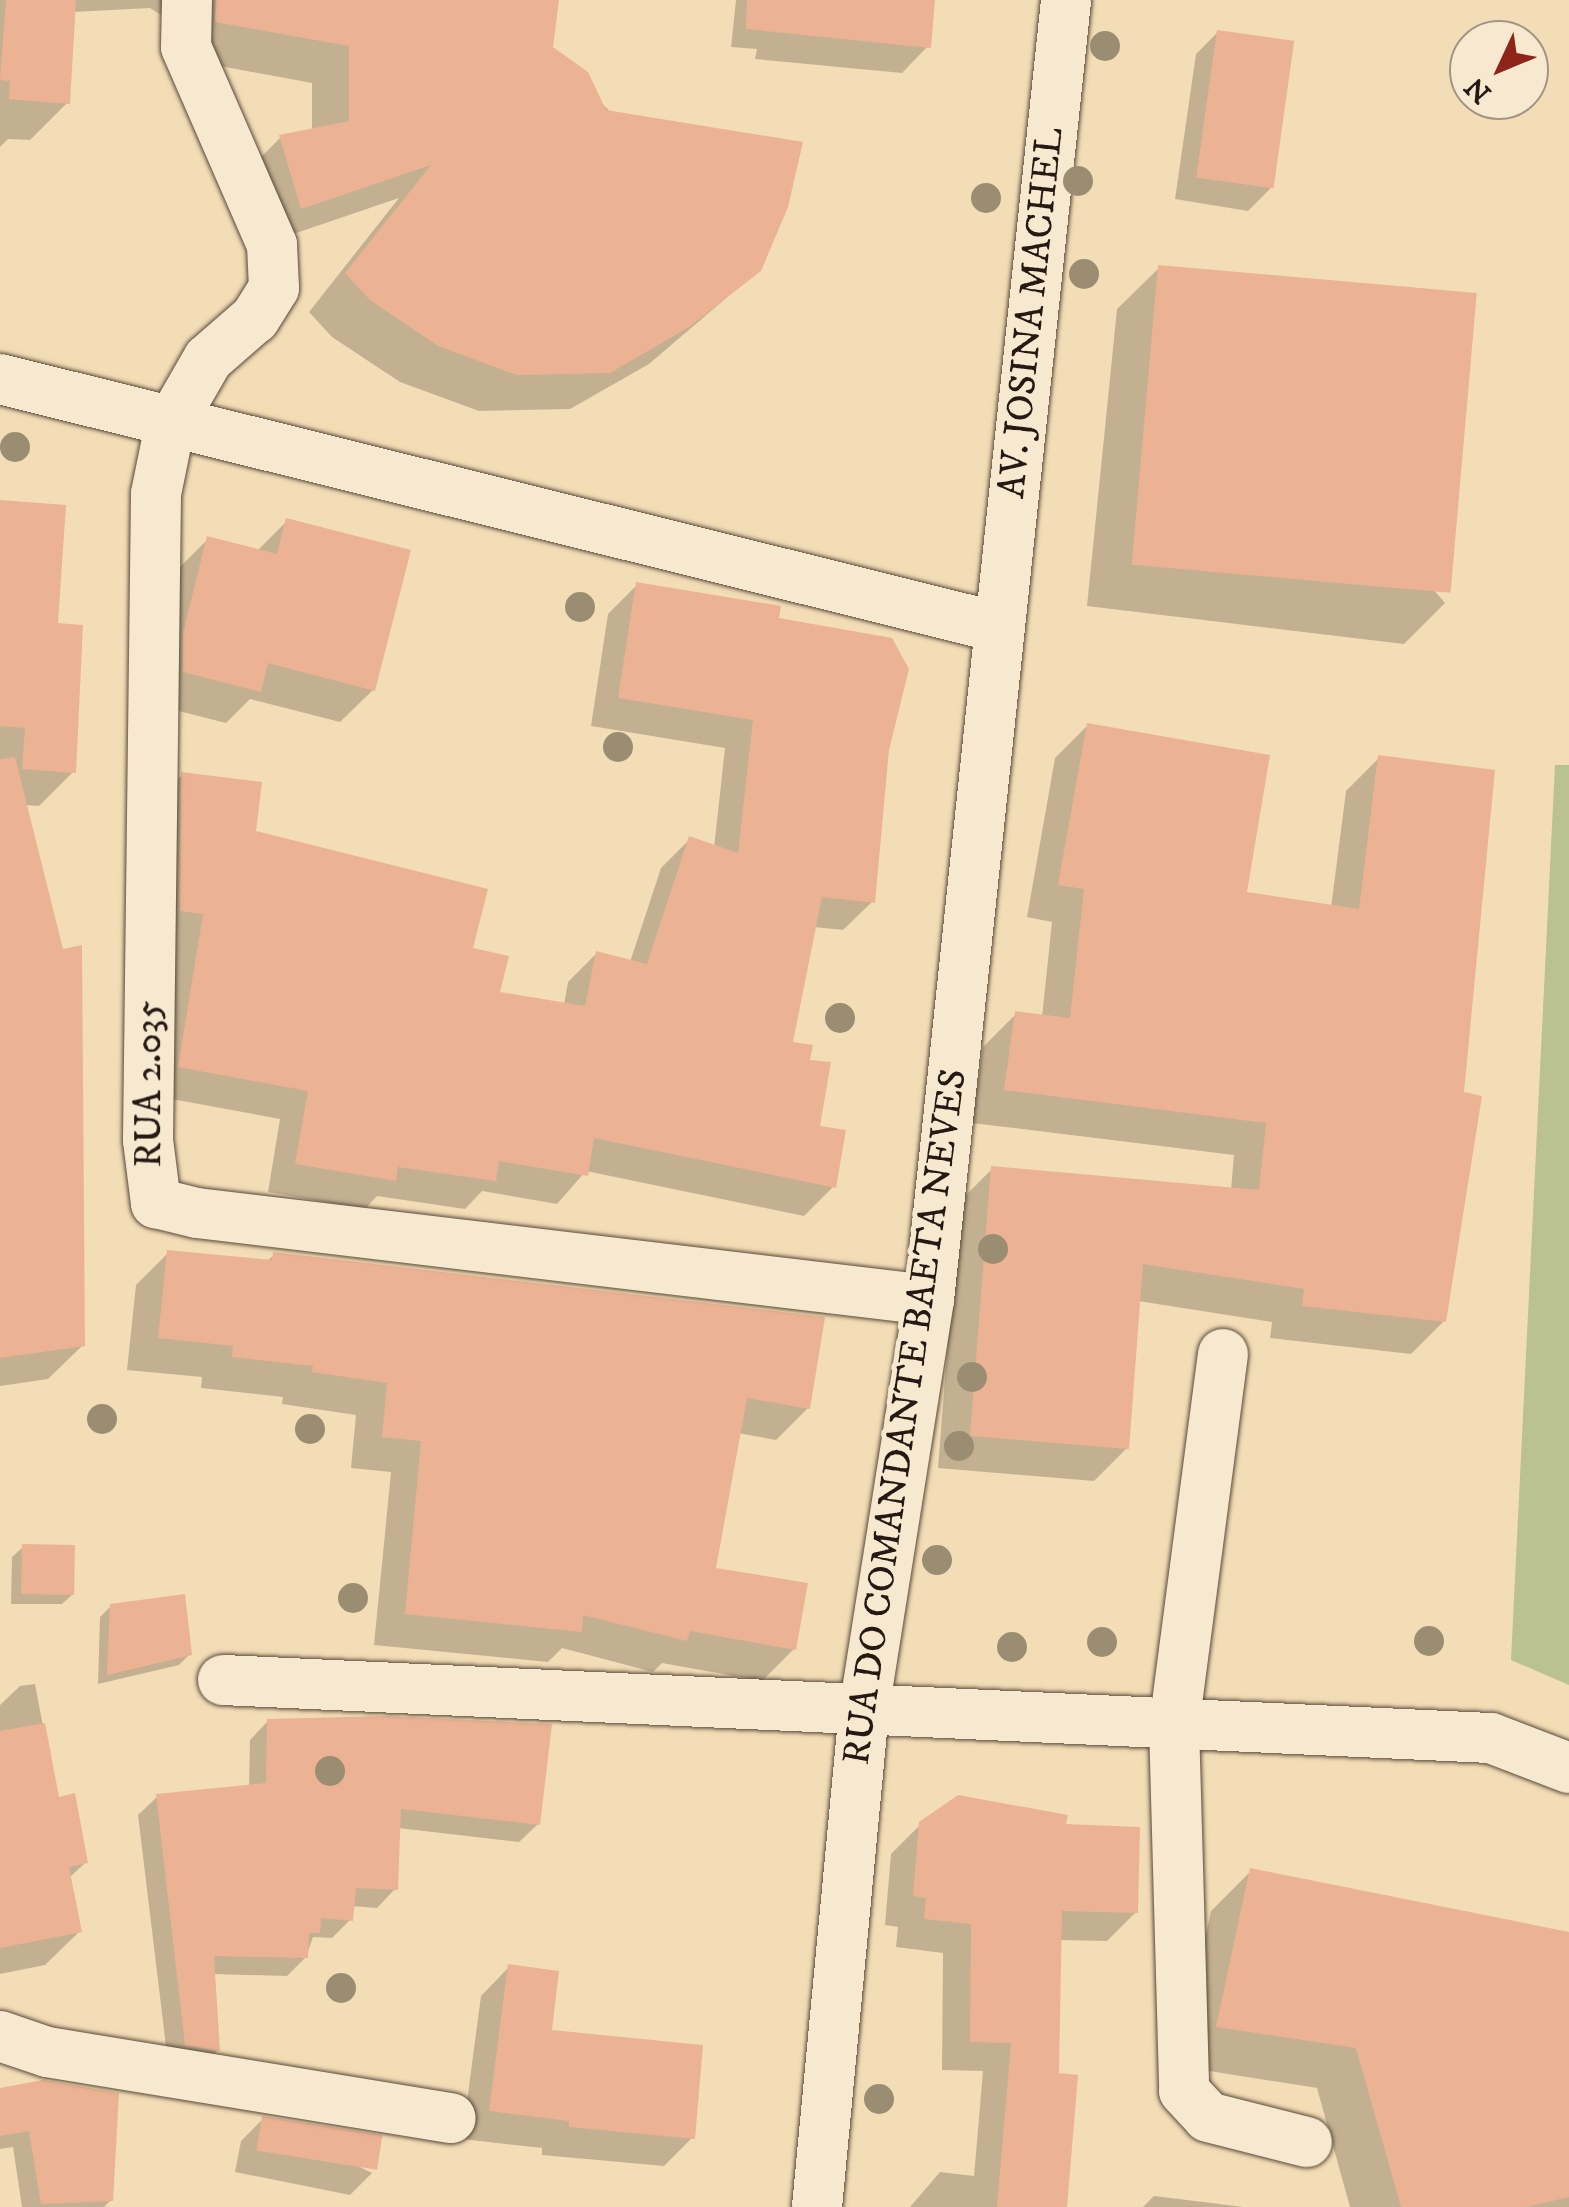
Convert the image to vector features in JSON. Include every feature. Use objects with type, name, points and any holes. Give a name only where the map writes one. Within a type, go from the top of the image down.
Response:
[{"type":"street","points":[[170,426],[208,359],[255,318],[274,288],[272,246],[186,47],[187,0]]},
{"type":"street","name":"AV. JOSINA MACHEL","points":[[998,626],[1066,0]]},
{"type":"street","points":[[0,380],[170,426],[998,626]]},
{"type":"street","name":"RUA 2.035","points":[[170,426],[156,494],[148,1140],[156,1203],[180,1212],[929,1300]]},
{"type":"street","name":"RUA DO COMANDANTE BAETA NEVES","points":[[817,2207],[864,1710],[929,1300],[998,626]]},
{"type":"street","points":[[1223,1354],[1174,1724],[1184,2091],[1208,2117],[1308,2142]]},
{"type":"street","points":[[223,1680],[1490,1738],[1569,1768]]},
{"type":"street","points":[[0,2036],[47,2052],[451,2118]]},
{"type":"green space","points":[[1555,765],[1569,765],[1569,1685],[1511,1660]]},
{"type":"building","points":[[6,0],[76,0],[70,104],[9,99],[10,81],[0,80]]},
{"type":"building","points":[[216,0],[559,0],[553,47],[588,72],[606,110],[803,142],[788,207],[761,271],[689,327],[610,373],[517,375],[438,346],[370,300],[345,273],[431,165],[301,209],[279,135],[349,121],[349,46],[215,22]]},
{"type":"building","points":[[747,0],[935,0],[931,48],[746,29]]},
{"type":"building","points":[[1217,30],[1294,41],[1274,188],[1196,178]]},
{"type":"building","points":[[1158,265],[1477,293],[1451,593],[1132,565]]},
{"type":"building","points":[[0,500],[66,505],[58,623],[83,625],[76,773],[22,769],[25,728],[0,726]]},
{"type":"building","points":[[286,518],[411,550],[375,691],[268,663],[261,692],[183,672],[183,633],[207,536],[277,554]]},
{"type":"building","points":[[636,582],[781,606],[779,618],[892,638],[909,669],[889,750],[875,903],[822,897],[793,1042],[813,1045],[810,1060],[831,1062],[820,1126],[846,1130],[836,1188],[594,1138],[588,1176],[499,1161],[496,1181],[398,1167],[396,1181],[295,1164],[308,1091],[178,1067],[203,914],[180,911],[181,772],[262,782],[256,831],[488,889],[473,948],[509,956],[500,992],[585,1006],[596,951],[647,964],[689,836],[738,853],[753,720],[618,698]]},
{"type":"building","points":[[1087,723],[1270,755],[1247,892],[1359,909],[1378,755],[1495,770],[1464,1092],[1482,1096],[1446,1322],[1302,1306],[1304,1289],[1143,1264],[1129,1449],[970,1436],[991,1166],[1259,1190],[1266,1123],[1004,1090],[1015,1011],[1070,1018],[1084,889],[1058,885]]},
{"type":"building","points":[[15,757],[63,949],[82,945],[85,1346],[0,1358],[0,759]]},
{"type":"building","points":[[167,1250],[272,1260],[273,1252],[825,1317],[810,1409],[747,1398],[716,1568],[808,1583],[796,1650],[690,1631],[687,1641],[583,1615],[582,1632],[405,1614],[421,1441],[382,1437],[387,1383],[312,1372],[313,1366],[232,1357],[233,1346],[158,1338]]},
{"type":"building","points":[[22,1544],[75,1545],[74,1595],[21,1594]]},
{"type":"building","points":[[185,1594],[192,1655],[107,1675],[110,1604]]},
{"type":"building","points":[[384,1716],[552,1724],[540,1825],[401,1809],[398,1890],[356,1888],[353,1921],[321,1918],[320,1933],[309,1933],[308,1958],[214,1956],[220,2051],[185,2045],[156,1794],[266,1783],[267,1719]]},
{"type":"building","points":[[45,1723],[59,1797],[75,1793],[88,1863],[69,1867],[82,1932],[0,1948],[0,1731]]},
{"type":"building","points":[[958,1795],[1068,1815],[1066,1824],[1140,1827],[1138,1913],[1062,1911],[1059,2073],[1078,2075],[1067,2207],[997,2207],[1011,2043],[970,2042],[971,1924],[924,1919],[926,1898],[913,1896],[919,1822]]},
{"type":"building","points":[[1250,1868],[1569,1932],[1569,2197],[1526,2207],[1401,2207],[1356,2048],[1216,2027]]},
{"type":"building","points":[[508,1964],[559,1971],[552,2030],[703,2045],[695,2139],[569,2127],[569,2121],[489,2111]]},
{"type":"building","points":[[43,2080],[119,2093],[113,2201],[41,2204],[29,2131],[0,2136],[0,2088]]},
{"type":"building","points":[[262,2116],[382,2135],[377,2170],[257,2151]]}]
